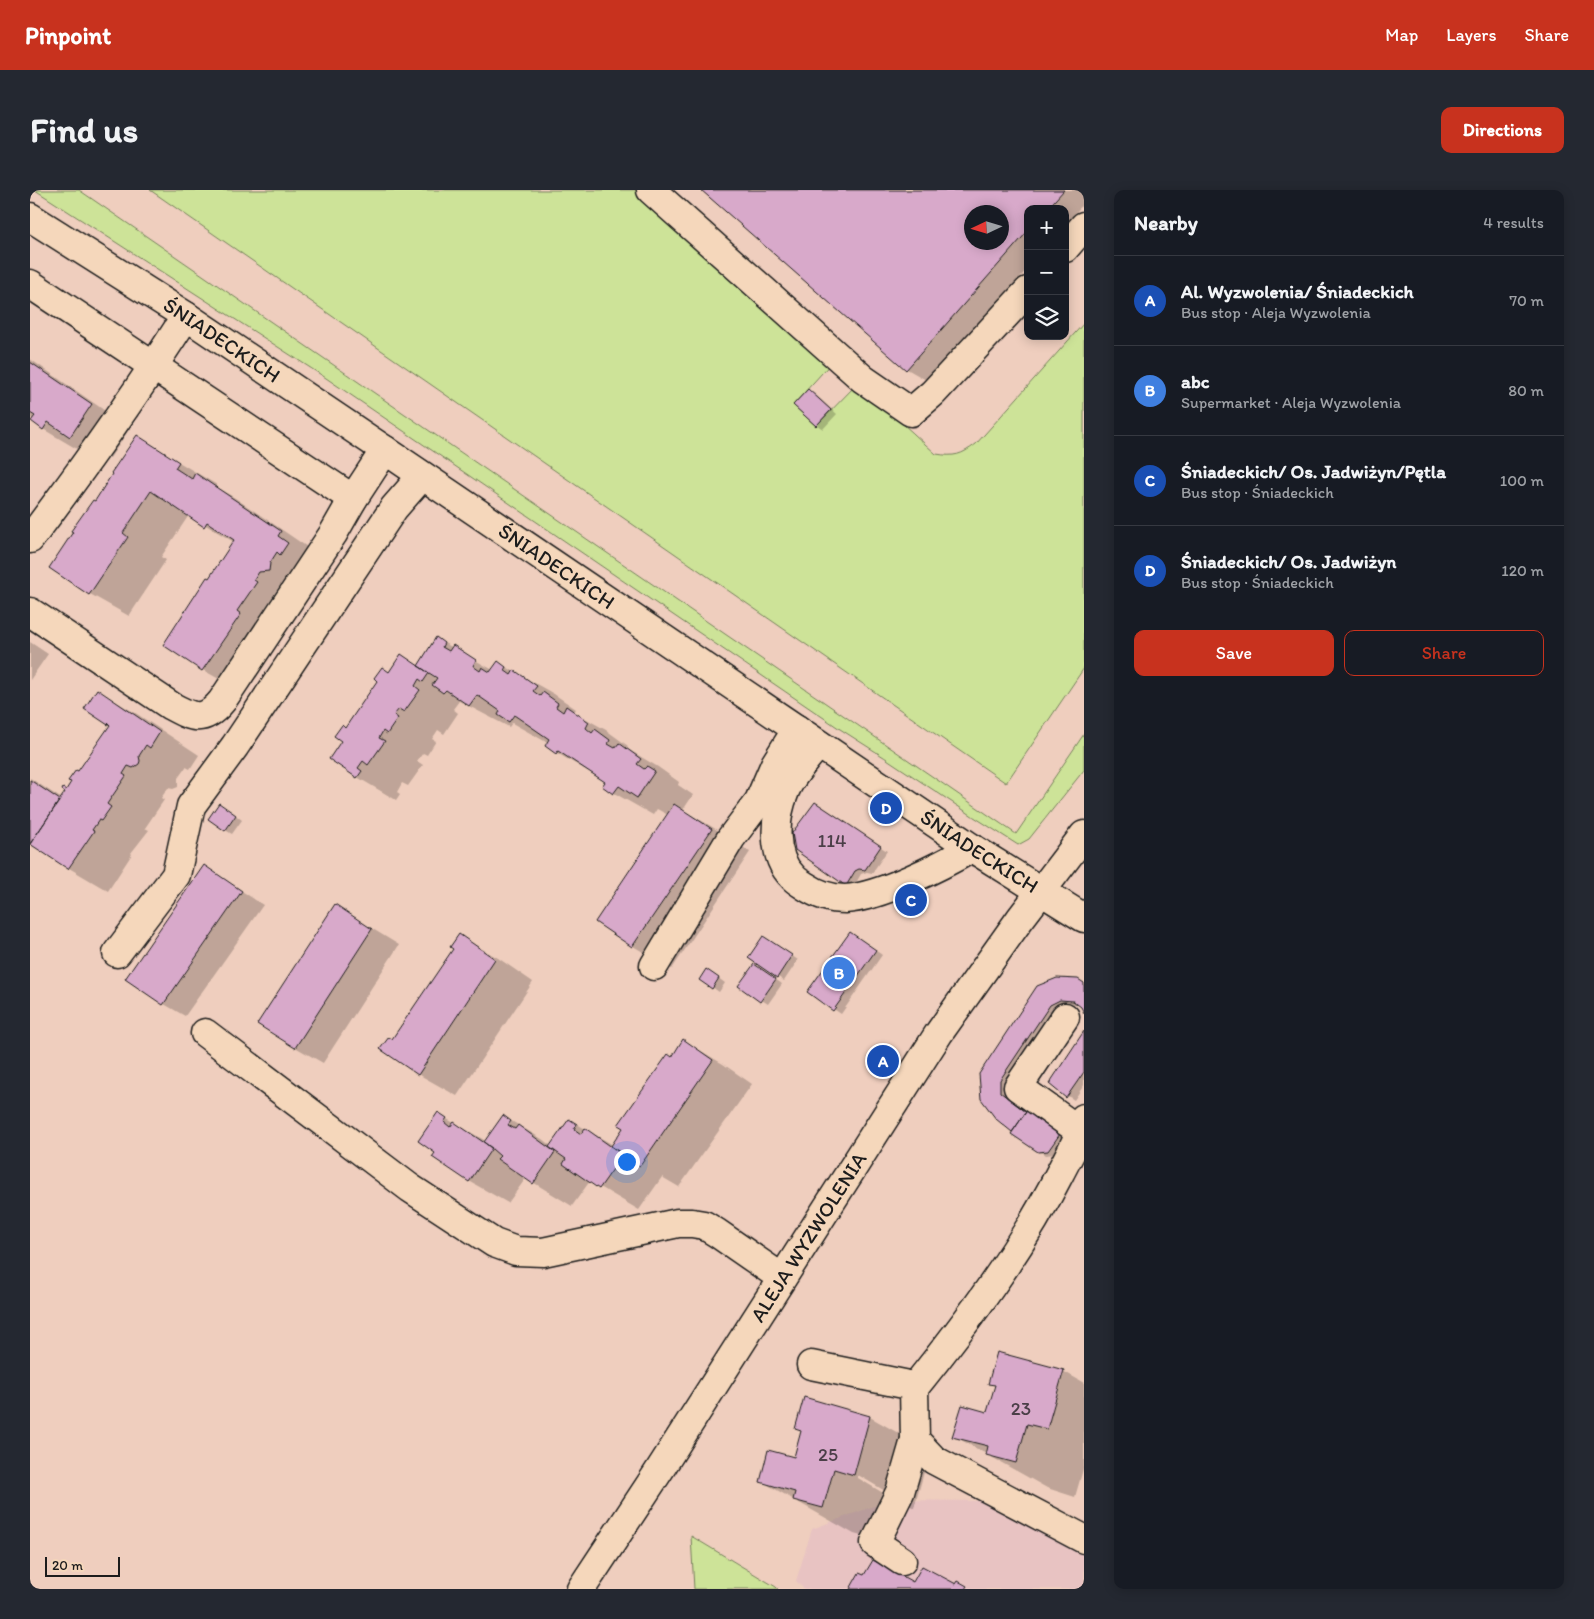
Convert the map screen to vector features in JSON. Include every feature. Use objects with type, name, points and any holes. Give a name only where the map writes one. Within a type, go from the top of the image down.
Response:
[{"type":"street","points":[[651,190],[863,379],[911,412],[933,393],[1024,295]]},
{"type":"street","name":"ŚNIADECKICH","points":[[30,217],[186,316],[972,848],[1084,918]]},
{"type":"street","points":[[1069,243],[1084,226]]},
{"type":"street","points":[[30,284],[353,499]]},
{"type":"street","points":[[30,539],[75,480],[154,366],[186,316]]},
{"type":"street","points":[[30,612],[171,706],[196,717],[208,715],[215,710],[227,694],[333,534],[385,450]]},
{"type":"street","points":[[117,953],[176,875],[192,806],[235,746],[394,508],[422,476]]},
{"type":"street","points":[[808,737],[786,790],[777,825],[776,841],[781,858],[792,877],[812,891],[833,898],[860,897],[897,884],[946,863],[972,848]]},
{"type":"street","points":[[654,966],[731,838],[759,801],[775,764],[808,737]]},
{"type":"street","name":"ALEJA WYZWOLENIA","points":[[581,1589],[657,1474],[938,1033],[1084,835]]},
{"type":"street","points":[[902,1561],[875,1543],[900,1492],[915,1440],[914,1388],[963,1327],[1044,1205],[1083,1128],[1018,1087],[1065,1017]]},
{"type":"street","points":[[205,1033],[410,1188],[503,1247],[516,1251],[543,1252],[678,1223],[692,1223],[704,1225],[717,1232],[782,1278]]},
{"type":"street","points":[[812,1365],[904,1384],[914,1388]]},
{"type":"street","points":[[915,1440],[934,1460],[1084,1539]]},
{"type":"shaded area","points":[[890,1500],[982,1501],[1084,1553],[1084,1589],[804,1589],[796,1581],[812,1529]]},
{"type":"green space","points":[[35,190],[79,190],[1016,834],[1084,734],[1084,770],[1029,839],[1018,845],[840,729],[326,378]]},
{"type":"green space","points":[[150,190],[640,190],[833,361],[793,405],[816,426],[858,383],[936,454],[958,454],[976,444],[1084,323],[1084,668],[1006,783]]},
{"type":"green space","points":[[691,1536],[776,1587],[778,1589],[694,1589]]},
{"type":"building","points":[[701,190],[1064,190],[1051,205],[1024,205],[1024,236],[906,370]]},
{"type":"building","points":[[30,362],[92,404],[70,437],[48,422],[43,430],[31,421],[35,416],[30,413]]},
{"type":"building","points":[[808,389],[831,410],[816,426],[793,405]]},
{"type":"building","points":[[137,435],[179,462],[175,468],[192,479],[195,473],[281,531],[278,536],[288,543],[280,555],[277,552],[270,563],[269,571],[259,572],[254,580],[257,582],[237,611],[241,614],[202,671],[163,645],[207,577],[209,578],[234,540],[207,522],[204,527],[151,491],[123,533],[128,537],[89,595],[49,568],[73,532],[71,531],[93,500],[95,501],[111,473]]},
{"type":"building","points":[[436,637],[444,643],[442,647],[449,651],[453,645],[476,660],[473,666],[480,671],[482,667],[490,672],[498,661],[506,667],[504,670],[511,675],[514,670],[537,686],[533,691],[540,696],[543,692],[558,703],[556,707],[563,712],[566,706],[589,722],[586,728],[592,733],[595,729],[610,740],[608,744],[615,748],[619,743],[641,759],[637,764],[644,769],[647,766],[655,771],[637,798],[619,786],[613,794],[602,786],[605,782],[558,751],[556,754],[545,746],[549,739],[514,715],[509,722],[498,715],[500,711],[477,695],[469,706],[446,690],[443,693],[432,685],[437,678],[418,666]]},
{"type":"building","points":[[401,654],[429,673],[423,682],[419,679],[415,686],[420,690],[404,712],[399,709],[394,715],[398,718],[387,734],[383,731],[379,738],[385,741],[368,765],[363,761],[358,768],[362,771],[357,778],[329,759],[341,741],[334,736],[342,725],[345,728],[377,681],[374,678],[382,667],[389,672]]},
{"type":"building","points":[[97,689],[160,732],[150,748],[146,745],[139,756],[139,764],[133,768],[128,766],[123,774],[126,776],[107,804],[111,807],[92,830],[94,831],[68,869],[30,844],[65,792],[62,790],[63,788],[66,790],[71,782],[68,781],[76,770],[78,771],[110,725],[84,709]]},
{"type":"building","points":[[30,780],[60,800],[30,844]]},
{"type":"building","points":[[815,802],[881,846],[865,870],[859,869],[855,871],[846,886],[795,850],[792,833]]},
{"type":"building","points":[[219,803],[236,815],[225,831],[208,819]]},
{"type":"building","points":[[674,804],[712,829],[632,947],[595,922]]},
{"type":"building","points":[[204,865],[242,891],[163,1005],[125,979]]},
{"type":"building","points":[[335,904],[372,929],[295,1048],[257,1024]]},
{"type":"building","points":[[850,932],[876,950],[833,1011],[807,992]]},
{"type":"building","points":[[459,934],[495,959],[418,1075],[380,1049],[389,1037],[392,1039],[453,949],[450,947]]},
{"type":"building","points":[[763,936],[792,955],[777,978],[748,958]]},
{"type":"building","points":[[754,964],[776,979],[760,1002],[738,986]]},
{"type":"building","points":[[706,969],[719,978],[712,989],[699,980]]},
{"type":"building","points":[[1057,978],[1078,979],[1084,983],[1084,1013],[1081,1007],[1073,1001],[1060,1000],[1050,1005],[1000,1080],[1000,1092],[1026,1112],[1012,1132],[996,1119],[981,1099],[979,1074],[1037,986]]},
{"type":"building","points":[[1084,1031],[1084,1072],[1066,1098],[1049,1084]]},
{"type":"building","points":[[683,1039],[713,1060],[640,1166],[611,1146],[623,1128],[618,1125],[668,1054],[672,1057]]},
{"type":"building","points":[[1028,1109],[1060,1134],[1048,1151],[1038,1152],[1011,1134]]},
{"type":"building","points":[[438,1112],[447,1118],[444,1122],[450,1127],[454,1122],[492,1148],[469,1182],[432,1157],[435,1153],[418,1141]]},
{"type":"building","points":[[503,1115],[511,1121],[508,1125],[515,1129],[518,1125],[555,1152],[533,1184],[497,1159],[500,1156],[484,1142]]},
{"type":"building","points":[[569,1119],[577,1124],[574,1129],[581,1134],[585,1128],[623,1155],[599,1189],[563,1164],[566,1159],[549,1147]]},
{"type":"building","points":[[997,1352],[1064,1370],[1047,1429],[1027,1424],[1016,1463],[986,1455],[988,1446],[952,1437],[962,1405],[987,1412],[995,1385],[988,1384]]},
{"type":"building","points":[[804,1397],[870,1416],[854,1475],[834,1469],[823,1508],[793,1500],[795,1492],[760,1482],[768,1450],[794,1457],[801,1431],[795,1429]]},
{"type":"building","points":[[873,1560],[913,1582],[922,1566],[956,1584],[958,1581],[967,1586],[965,1589],[850,1589],[859,1573],[864,1575]]},
{"type":"place","name":"Śniadeckich/ Os. Jadwiżyn","points":[[886,808]]},
{"type":"place","name":"Śniadeckich/ Os. Jadwiżyn/Pętla","points":[[911,900]]},
{"type":"place","name":"abc","points":[[839,973]]},
{"type":"place","name":"Al. Wyzwolenia/ Śniadeckich","points":[[883,1061]]}]
